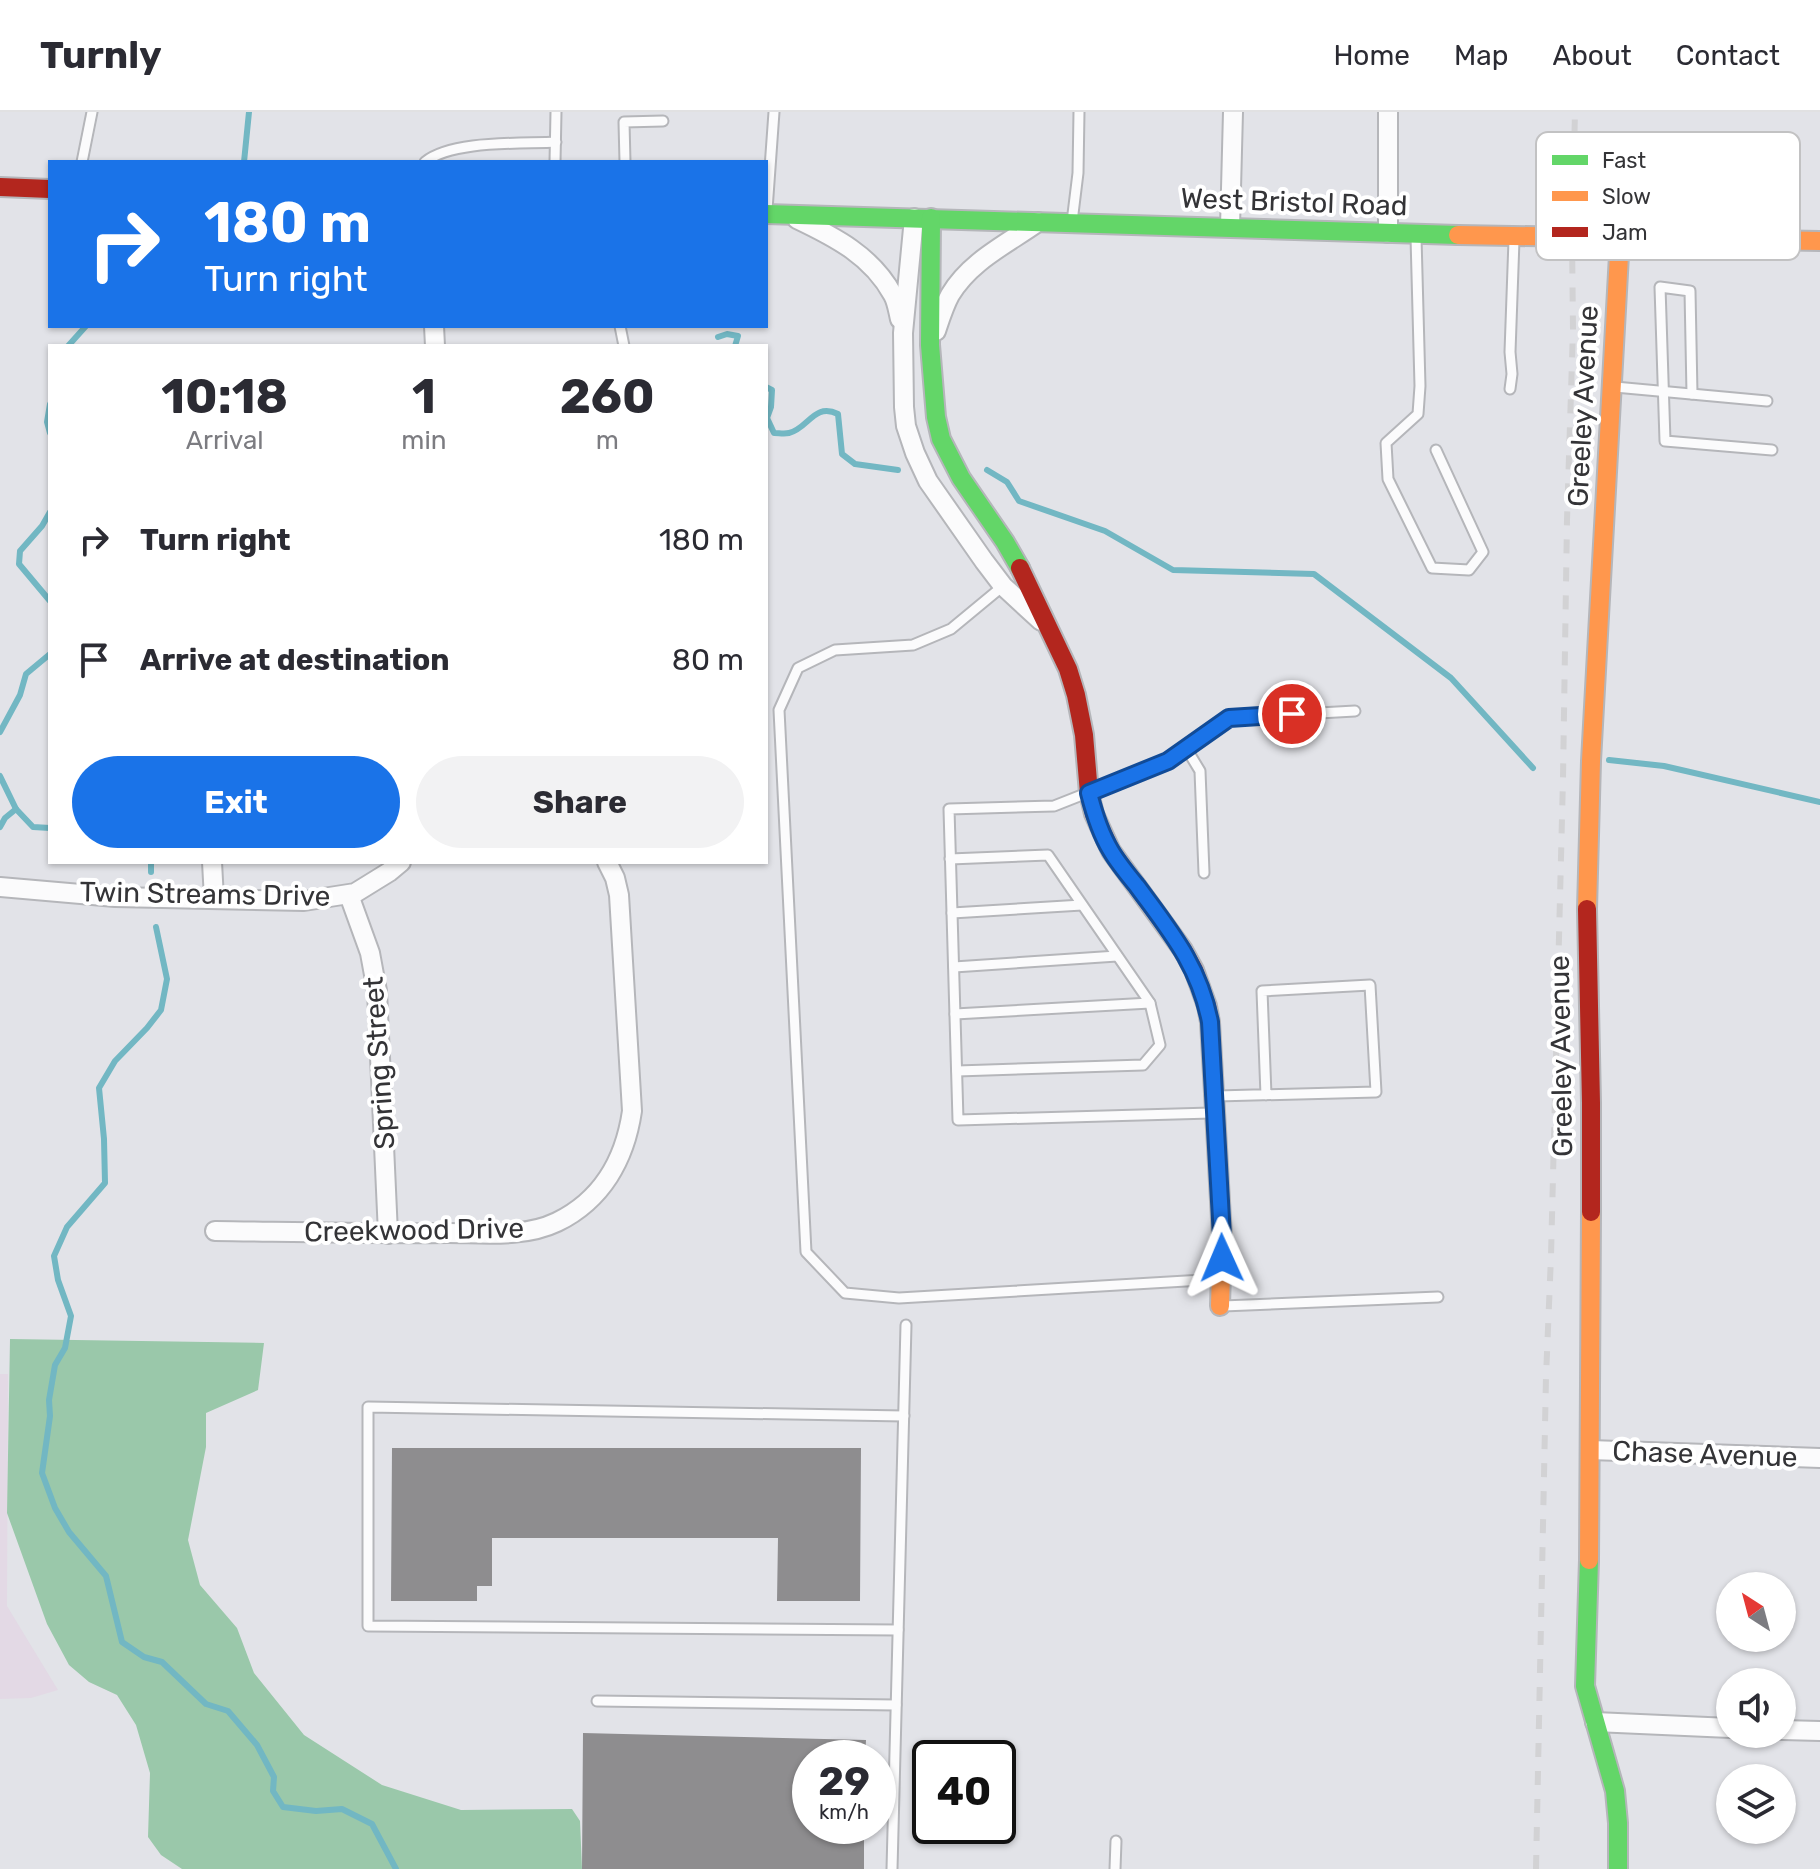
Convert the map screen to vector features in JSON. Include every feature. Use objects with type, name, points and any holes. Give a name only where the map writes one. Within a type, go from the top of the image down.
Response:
[{"type":"street","points":[[1230,227],[1233,112]]},
{"type":"street","points":[[1388,112],[1388,233]]},
{"type":"street","points":[[0,187],[48,189]]},
{"type":"street","name":"West Bristol Road","points":[[768,214],[1536,237]]},
{"type":"street","points":[[787,214],[849,246],[864,259],[894,297],[903,333]]},
{"type":"street","points":[[923,218],[903,333],[905,416],[917,459],[928,481],[1003,586],[1047,627]]},
{"type":"street","points":[[923,218],[930,345],[936,417],[941,439],[961,478],[1005,542],[1068,669],[1084,735],[1089,793],[1094,814],[1111,851],[1183,950],[1207,1006],[1222,1237],[1220,1306]]},
{"type":"street","points":[[930,345],[948,298],[958,283],[976,264],[1039,221]]},
{"type":"street","name":"West Bristol Road","points":[[1800,241],[1820,241]]},
{"type":"street","name":"Greeley Avenue","points":[[1618,1869],[1615,1791],[1585,1686],[1590,1450],[1591,1103],[1587,924],[1591,761],[1619,260]]},
{"type":"street","points":[[212,864],[214,899]]},
{"type":"street","name":"Twin Streams Drive","points":[[0,887],[115,897],[304,901],[349,895],[399,864]]},
{"type":"street","name":"Creekwood Drive","points":[[215,1231],[514,1233],[556,1222],[595,1195],[613,1172],[621,1155],[629,1134],[632,1111],[619,895],[608,864]]},
{"type":"street","name":"Spring Street","points":[[349,895],[370,953],[377,991],[388,1234]]},
{"type":"street","name":"Chase Avenue","points":[[1590,1450],[1820,1458]]},
{"type":"street","points":[[1595,1722],[1716,1727]]},
{"type":"street","points":[[1796,1730],[1820,1731]]},
{"type":"lane","points":[[82,160],[92,112]]},
{"type":"lane","points":[[555,160],[556,112]]},
{"type":"lane","points":[[619,112],[624,122],[625,160]]},
{"type":"lane","points":[[768,188],[774,112]]},
{"type":"lane","points":[[1072,222],[1078,173],[1079,112]]},
{"type":"lane","points":[[624,122],[663,121]]},
{"type":"lane","points":[[428,160],[468,146],[556,142]]},
{"type":"lane","points":[[1415,234],[1420,386],[1418,414],[1386,443],[1388,479],[1432,568],[1469,570],[1483,552],[1436,450]]},
{"type":"lane","points":[[1510,389],[1514,237]]},
{"type":"lane","points":[[1692,394],[1690,291],[1660,287],[1665,441],[1772,450]]},
{"type":"lane","points":[[1612,386],[1767,401]]},
{"type":"lane","points":[[1003,586],[951,629],[913,645],[835,650],[798,668],[779,710],[806,1252],[845,1293],[899,1298],[1221,1278]]},
{"type":"lane","points":[[1266,1095],[1262,991],[1370,985],[1376,1092],[1266,1095],[1214,1104],[958,1120],[949,809],[1054,806],[1168,761],[1229,718],[1355,711]]},
{"type":"lane","points":[[1186,748],[1200,771],[1204,873]]},
{"type":"lane","points":[[950,859],[1048,855],[1150,1003],[1160,1045],[1143,1065],[957,1071]]},
{"type":"lane","points":[[952,913],[1082,905]]},
{"type":"lane","points":[[954,967],[1117,956]]},
{"type":"lane","points":[[955,1014],[1150,1003]]},
{"type":"lane","points":[[1220,1306],[1438,1297]]},
{"type":"lane","points":[[892,1869],[906,1325]]},
{"type":"lane","points":[[898,1630],[368,1626],[368,1407],[904,1416]]},
{"type":"lane","points":[[597,1701],[896,1705]]},
{"type":"lane","points":[[1115,1869],[1116,1841]]},
{"type":"shaded area","points":[[0,1374],[8,1374],[7,1606],[58,1690],[31,1698],[0,1699]]},
{"type":"green space","points":[[10,1339],[264,1343],[258,1390],[206,1413],[206,1447],[188,1540],[200,1585],[237,1628],[254,1673],[304,1735],[382,1785],[461,1810],[572,1809],[580,1821],[582,1869],[182,1869],[161,1855],[148,1837],[150,1773],[136,1725],[117,1695],[89,1682],[69,1665],[47,1624],[7,1513]]},
{"type":"building","points":[[392,1448],[861,1448],[860,1601],[777,1601],[778,1538],[492,1538],[492,1586],[477,1586],[477,1601],[391,1601]]},
{"type":"building","points":[[583,1733],[866,1740],[792,1740],[792,1844],[864,1844],[864,1869],[582,1869]]},
{"type":"waterway","points":[[244,160],[249,112]]},
{"type":"waterway","points":[[70,344],[84,328]]},
{"type":"waterway","points":[[718,337],[727,334],[738,336],[736,344]]},
{"type":"waterway","points":[[768,388],[772,390],[768,415]]},
{"type":"waterway","points":[[768,420],[774,433],[787,433],[796,431],[823,411],[838,414],[842,454],[855,464],[898,470]]},
{"type":"waterway","points":[[48,416],[48,426]]},
{"type":"waterway","points":[[987,470],[1007,482],[1019,501],[1105,531],[1173,570],[1314,574],[1451,678],[1533,768]]},
{"type":"waterway","points":[[48,516],[20,551],[19,564],[48,599]]},
{"type":"waterway","points":[[0,732],[20,695],[26,674],[48,656]]},
{"type":"waterway","points":[[1609,760],[1664,766],[1820,802]]},
{"type":"waterway","points":[[0,776],[16,809],[33,827],[48,828]]},
{"type":"waterway","points":[[0,827],[16,809]]},
{"type":"waterway","points":[[151,864],[151,872]]},
{"type":"waterway","points":[[156,927],[167,979],[161,1010],[115,1061],[99,1088],[105,1183],[67,1227],[54,1256],[58,1280],[71,1316],[65,1348],[55,1365],[42,1473],[55,1508],[69,1532],[106,1576],[122,1642],[144,1657],[162,1662],[206,1704],[228,1711],[257,1745],[274,1777],[273,1791],[283,1807],[316,1811],[342,1809],[372,1824],[396,1869]]},
{"type":"railway","points":[[1575,112],[1575,132]]},
{"type":"railway","points":[[1536,1869],[1563,778],[1572,260]]},
{"type":"traffic: fast","points":[[768,214],[1458,235]]},
{"type":"traffic: fast","points":[[931,218],[930,345],[936,417],[941,439],[961,478],[1020,568]]},
{"type":"traffic: fast","points":[[1589,1560],[1585,1686],[1615,1791],[1618,1869]]},
{"type":"traffic: slow","points":[[1458,235],[1536,236]]},
{"type":"traffic: slow","points":[[1800,241],[1820,241]]},
{"type":"traffic: slow","points":[[1587,909],[1591,761],[1619,260]]},
{"type":"traffic: slow","points":[[1214,1093],[1222,1237],[1220,1306]]},
{"type":"traffic: slow","points":[[1589,1560],[1591,1212]]},
{"type":"traffic: jam","points":[[0,187],[48,189]]},
{"type":"traffic: jam","points":[[1020,568],[1068,669],[1076,695],[1094,814],[1111,851],[1183,950],[1194,970],[1210,1022],[1214,1093]]},
{"type":"traffic: jam","points":[[1587,909],[1591,1212]]},
{"type":"route","points":[[1222,1258],[1207,1006],[1183,950],[1111,851],[1094,814],[1089,793],[1168,761],[1229,718],[1292,714]]}]
